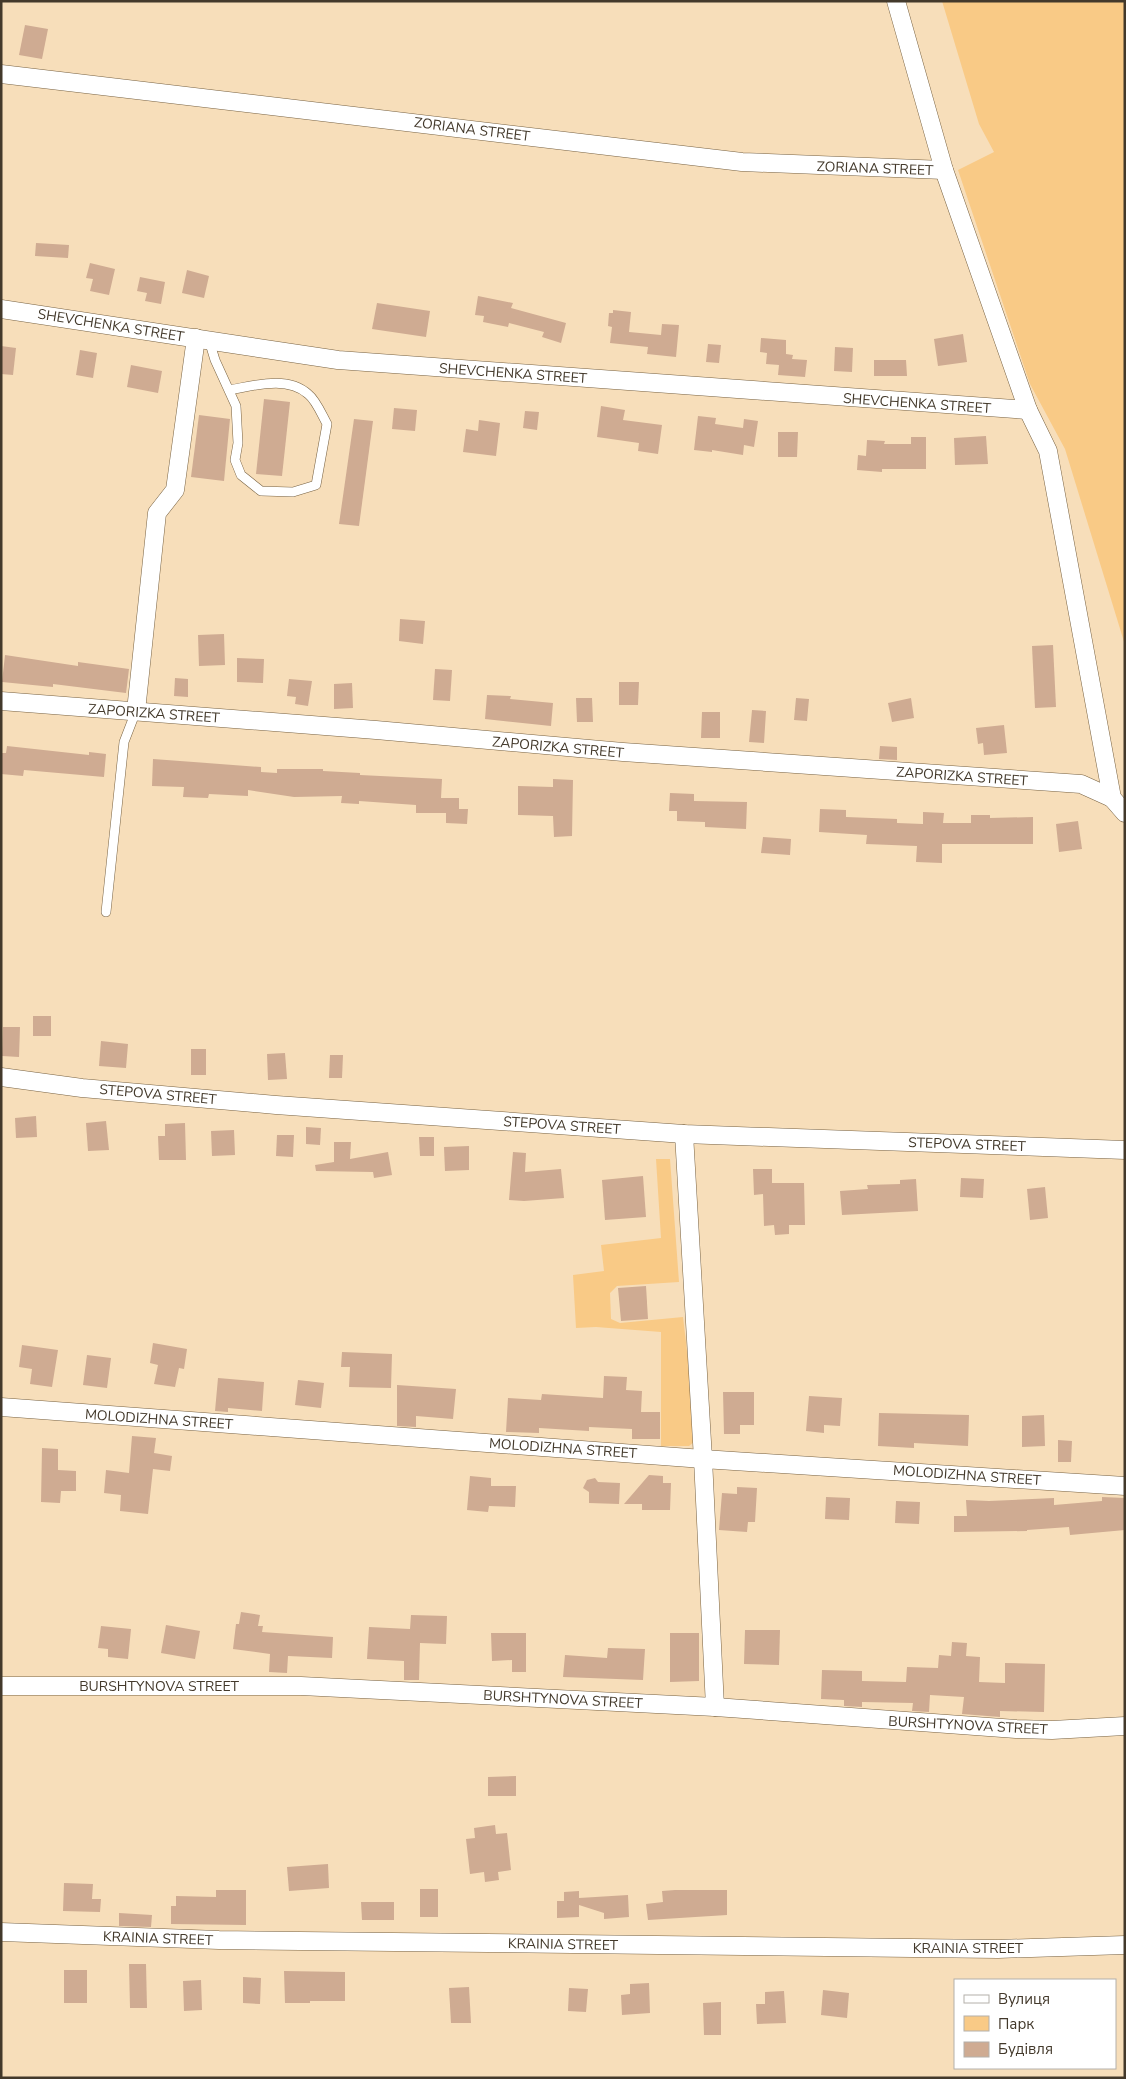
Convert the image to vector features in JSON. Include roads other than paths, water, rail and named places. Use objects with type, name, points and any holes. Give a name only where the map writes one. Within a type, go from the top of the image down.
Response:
[{"type":"street","points":[[896,1],[944,170],[1028,410],[1048,451],[1112,798],[1125,813]]},
{"type":"street","name":"ZORIANA STREET","points":[[1,74],[742,162],[944,170]]},
{"type":"street","name":"SHEVCHENKA STREET","points":[[1,308],[338,360],[1028,410]]},
{"type":"street","points":[[136,711],[157,513],[176,490],[203,339]]},
{"type":"street","name":"ZAPORIZKA STREET","points":[[1,701],[376,730],[622,752],[1081,784],[1112,798]]},
{"type":"street","name":"STEPOVA STREET","points":[[1,1077],[82,1088],[276,1105],[684,1134],[1125,1150]]},
{"type":"street","points":[[684,1134],[715,1706]]},
{"type":"street","name":"MOLODIZHNA STREET","points":[[1,1408],[703,1459],[1125,1486]]},
{"type":"street","name":"BURSHTYNOVA STREET","points":[[1,1686],[301,1686],[715,1706],[1016,1729],[1052,1730],[1125,1726]]},
{"type":"street","name":"KRAINIA STREET","points":[[1,1932],[239,1940],[998,1948],[1125,1945]]},
{"type":"lane","points":[[203,339],[236,406],[238,443],[235,460],[242,475],[262,490],[293,492],[316,485],[327,424],[309,394],[289,383],[258,385],[229,390]]},
{"type":"lane","points":[[106,912],[124,742],[136,711]]}]
